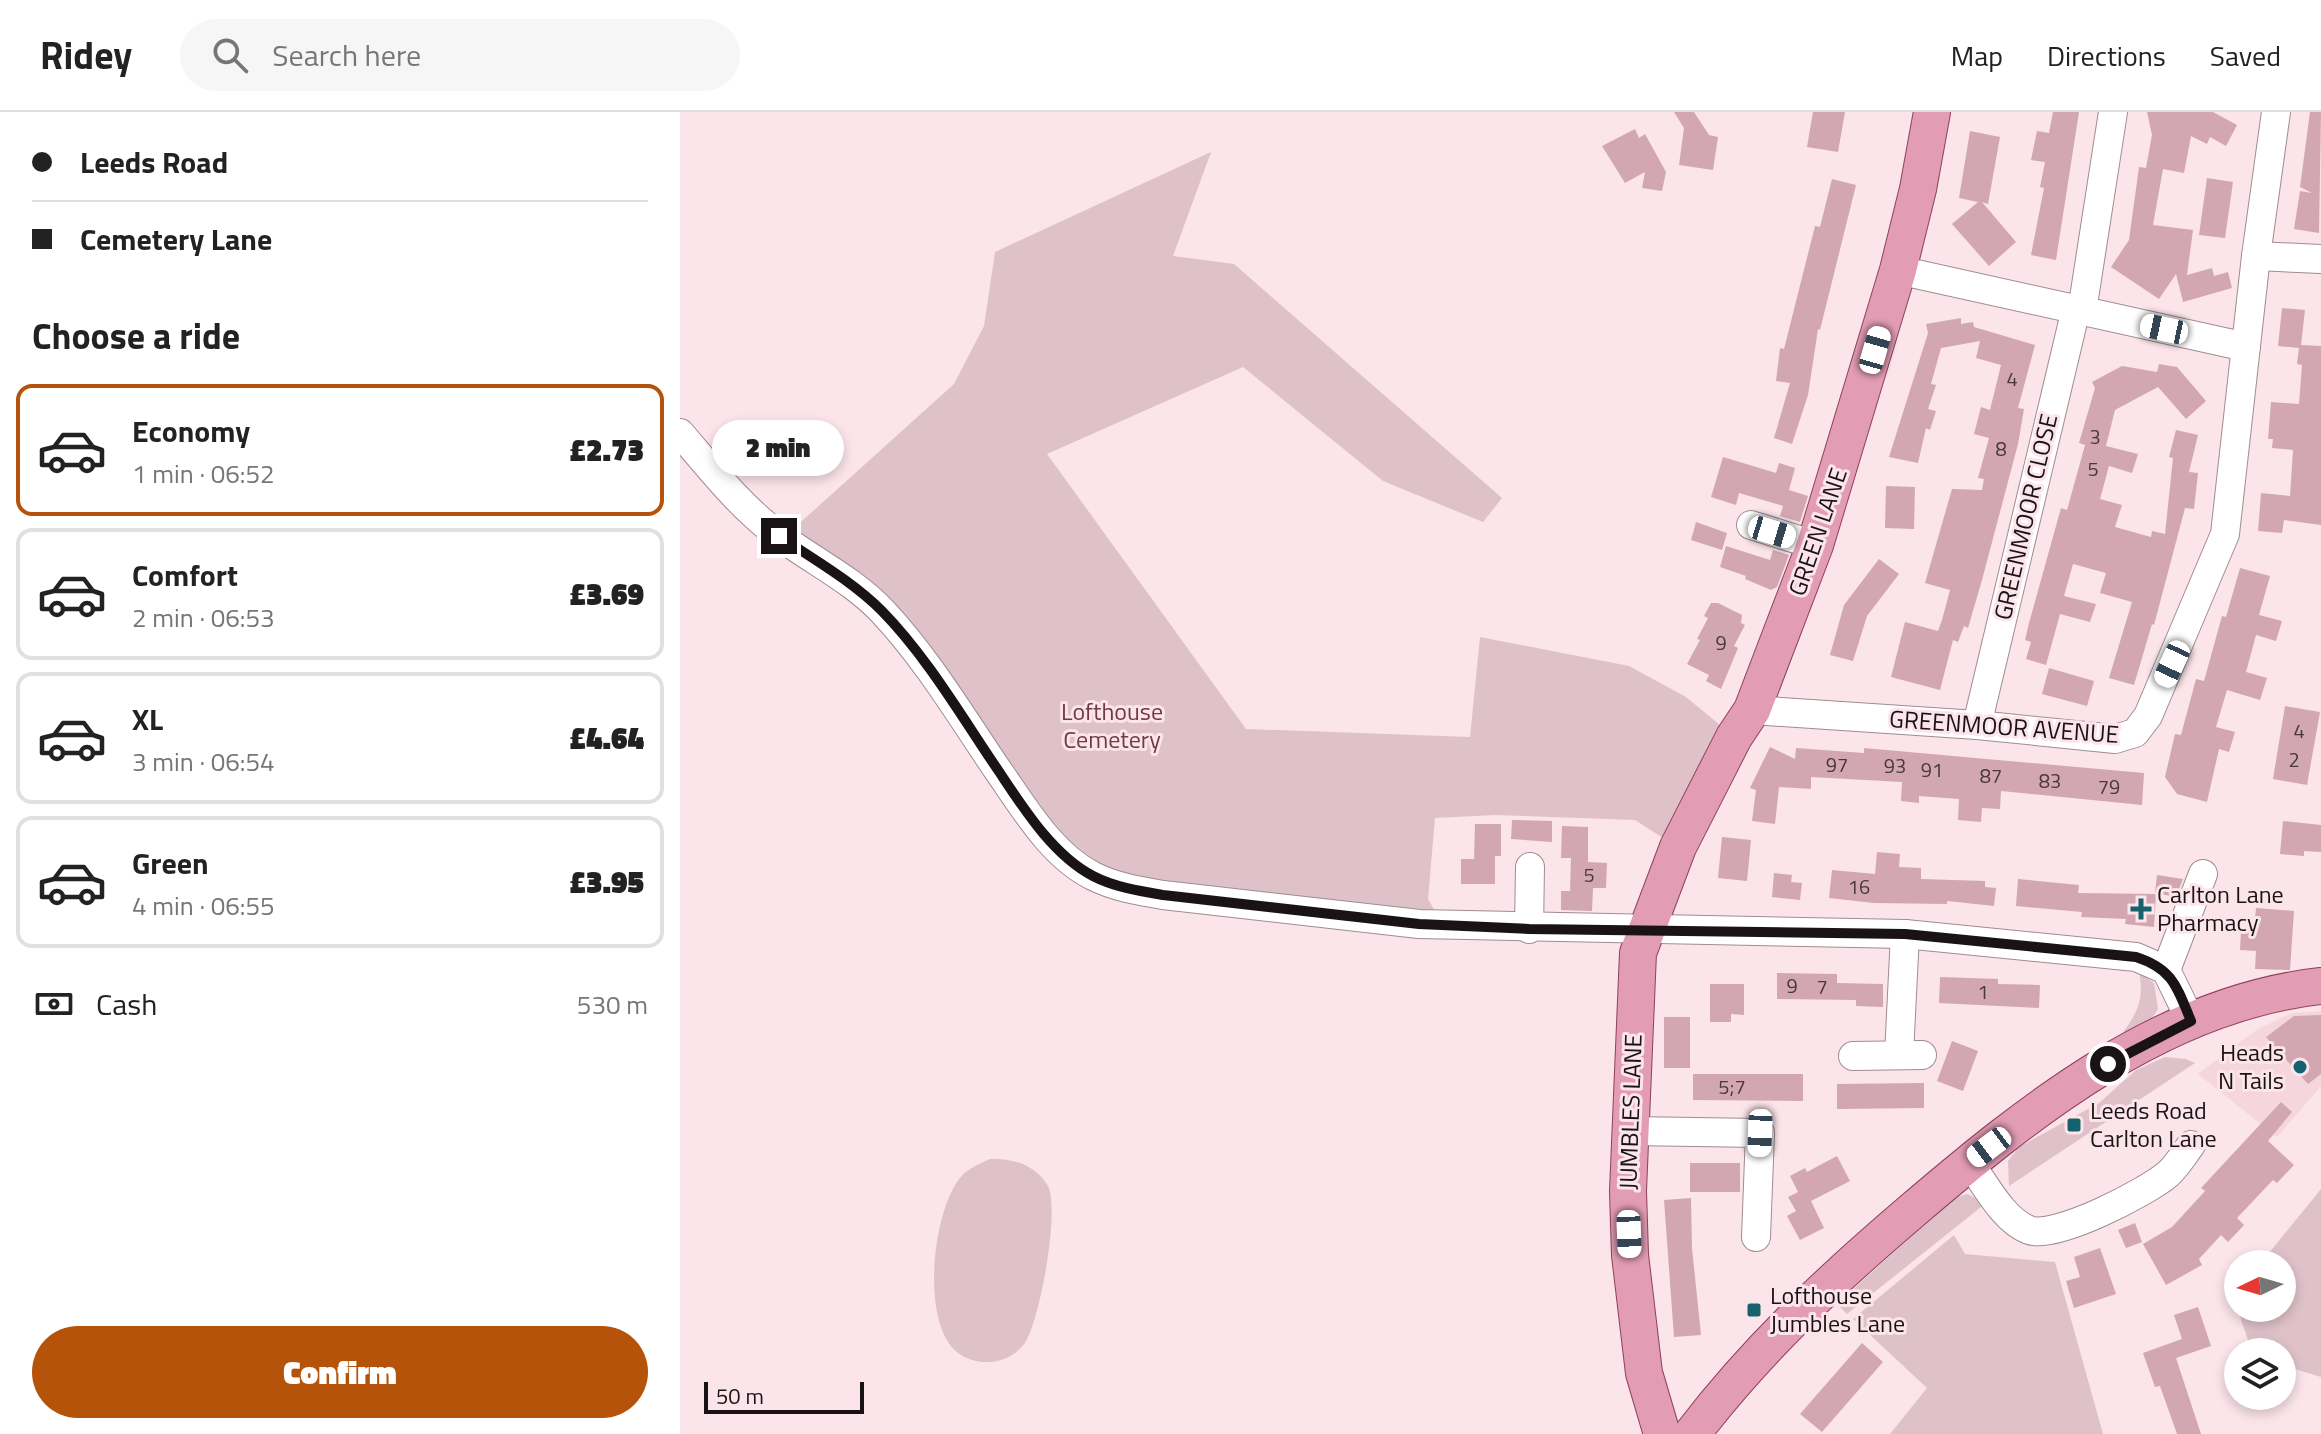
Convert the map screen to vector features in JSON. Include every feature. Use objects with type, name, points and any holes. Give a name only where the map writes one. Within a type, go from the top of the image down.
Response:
[{"type":"main road","name":"GREEN LANE","points":[[1643,931],[1678,847],[1734,737],[1752,710],[1815,545],[1898,270],[1918,189],[1932,112]]},
{"type":"main road","name":"JUMBLES LANE","points":[[1643,931],[1635,977],[1630,1255],[1638,1341],[1651,1403],[1662,1434]]},
{"type":"main road","points":[[1692,1434],[1760,1351],[1811,1298],[1969,1162],[2086,1077],[2191,1021],[2247,1000],[2321,986]]},
{"type":"street","name":"GREENMOOR CLOSE","points":[[1977,725],[2079,310],[2113,112]]},
{"type":"street","name":"GREENMOOR AVENUE","points":[[1752,710],[1977,725],[2115,739],[2135,733],[2172,664],[2225,534],[2256,256],[2276,112]]},
{"type":"street","points":[[2256,256],[2321,259]]},
{"type":"street","points":[[1898,270],[2246,347]]},
{"type":"street","points":[[680,433],[738,500],[779,536],[859,591],[882,611],[951,702],[1032,820],[1062,852],[1092,876],[1129,889],[1262,908],[1419,924],[1529,929],[1905,934],[2136,957],[2166,970],[2191,1021]]},
{"type":"street","points":[[1751,525],[1815,545]]},
{"type":"street","points":[[1529,929],[1530,867]]},
{"type":"street","points":[[2166,970],[2203,874]]},
{"type":"street","points":[[1853,1056],[1910,1055],[1905,934]]},
{"type":"street","points":[[1630,1131],[1760,1133],[1756,1237]]},
{"type":"street","points":[[1969,1162],[2019,1225],[2046,1233],[2087,1218],[2155,1182],[2168,1174],[2191,1145]]},
{"type":"shaded area","points":[[2321,1011],[2321,1086],[2277,1137],[2198,1074],[2258,1029],[2292,1013]]},
{"type":"green space","name":"Lofthouse Cemetery","points":[[1211,152],[1173,256],[1234,264],[1502,498],[1483,522],[1383,481],[1243,367],[1047,454],[1246,729],[1470,737],[1480,637],[1629,666],[1686,697],[1720,725],[1666,840],[1635,820],[1495,815],[1435,818],[1428,899],[1435,911],[1144,880],[1095,863],[1073,847],[792,530],[954,384],[984,326],[995,252]]},
{"type":"green space","points":[[2139,972],[2154,983],[2158,1009],[2148,1024],[2126,1035],[2124,1031],[2139,1003]]},
{"type":"green space","points":[[2165,1057],[2195,1063],[2009,1186],[2008,1161],[2019,1147],[2099,1103],[2136,1070]]},
{"type":"green space","points":[[990,1159],[1015,1162],[1037,1173],[1048,1186],[1052,1217],[1042,1288],[1026,1341],[1005,1359],[987,1362],[961,1355],[948,1341],[939,1321],[934,1270],[942,1216],[950,1194],[963,1175]]},
{"type":"green space","points":[[2321,1189],[2321,1377],[2296,1369],[2296,1338],[2247,1338],[2242,1322],[2296,1322],[2296,1250],[2271,1250]]},
{"type":"green space","points":[[1967,1194],[1986,1203],[1847,1314],[1837,1304],[1953,1198]]},
{"type":"green space","points":[[1954,1235],[1965,1254],[2055,1262],[2103,1434],[1890,1434],[1927,1388],[1853,1319]]},
{"type":"building","points":[[1674,112],[1694,112],[1709,135],[1718,137],[1713,170],[1679,165],[1684,128]]},
{"type":"building","points":[[1813,112],[1845,112],[1838,152],[1807,147]]},
{"type":"building","points":[[2053,112],[2079,112],[2056,260],[2031,255],[2044,188],[2040,187],[2045,162],[2031,160],[2037,131],[2049,133]]},
{"type":"building","points":[[2147,112],[2213,112],[2237,125],[2226,146],[2210,137],[2207,144],[2191,136],[2184,173],[2163,169],[2153,225],[2193,230],[2187,275],[2212,268],[2214,276],[2228,272],[2232,288],[2183,302],[2176,274],[2159,299],[2111,267],[2129,240],[2139,167],[2146,168],[2152,135]]},
{"type":"building","points":[[2310,112],[2321,112],[2319,233],[2294,229],[2300,191],[2312,193],[2300,187]]},
{"type":"building","points":[[1635,129],[1639,138],[1645,134],[1666,172],[1662,191],[1642,188],[1645,172],[1625,183],[1602,146]]},
{"type":"building","points":[[1970,131],[2000,137],[1988,204],[1982,202],[2016,242],[1989,266],[1952,224],[1978,202],[1959,198]]},
{"type":"building","points":[[2207,178],[2233,182],[2225,238],[2199,235]]},
{"type":"building","points":[[1832,179],[1856,185],[1818,329],[1808,395],[1792,444],[1774,438],[1790,383],[1776,381],[1780,348],[1784,349],[1815,226],[1820,227]]},
{"type":"building","points":[[2282,308],[2305,310],[2301,345],[2321,346],[2321,525],[2284,520],[2282,533],[2258,531],[2261,493],[2290,496],[2293,450],[2272,448],[2273,439],[2268,439],[2271,402],[2299,404],[2302,365],[2297,364],[2299,348],[2278,346]]},
{"type":"building","points":[[1961,318],[1961,324],[1973,322],[1974,327],[2035,345],[2018,408],[2024,409],[2018,444],[1982,580],[1968,628],[1964,626],[1958,642],[1953,640],[1940,690],[1891,677],[1905,622],[1938,631],[1942,620],[1950,590],[1925,583],[1952,489],[1982,490],[1984,479],[1978,478],[1989,438],[1974,434],[1981,407],[1990,410],[2001,365],[1976,358],[1980,341],[1941,348],[1931,384],[1936,385],[1928,409],[1936,411],[1930,430],[1926,428],[1918,463],[1889,457],[1928,333],[1926,324]]},
{"type":"building","points":[[2159,364],[2177,367],[2206,401],[2186,419],[2158,387],[2115,410],[2106,446],[2138,454],[2132,473],[2109,466],[2100,499],[2122,505],[2115,527],[2151,537],[2152,531],[2165,534],[2173,458],[2169,457],[2176,430],[2198,435],[2189,472],[2198,473],[2194,509],[2185,508],[2154,625],[2134,685],[2109,678],[2132,602],[2100,593],[2106,573],[2073,564],[2064,596],[2096,604],[2090,622],[2060,614],[2046,665],[2026,659],[2031,642],[2025,640],[2029,623],[2061,508],[2067,510],[2085,445],[2079,443],[2095,388],[2092,382],[2122,366],[2157,372]]},
{"type":"building","points":[[1723,457],[1776,473],[1779,463],[1795,468],[1789,490],[1808,496],[1800,522],[1780,516],[1783,506],[1739,493],[1736,505],[1711,497]]},
{"type":"building","points":[[1886,486],[1915,487],[1914,529],[1885,528]]},
{"type":"building","points":[[1696,522],[1727,533],[1722,550],[1691,540]]},
{"type":"building","points":[[1726,546],[1770,560],[1773,550],[1789,555],[1777,587],[1771,590],[1745,579],[1746,576],[1720,567]]},
{"type":"building","points":[[1879,559],[1899,574],[1867,616],[1853,661],[1830,655],[1844,605]]},
{"type":"building","points":[[2240,568],[2270,576],[2259,615],[2282,621],[2276,641],[2256,635],[2246,672],[2267,678],[2260,700],[2227,690],[2216,727],[2235,732],[2229,752],[2219,749],[2207,802],[2177,794],[2165,777],[2175,734],[2181,735],[2196,679],[2204,681],[2222,616],[2226,617]]},
{"type":"building","points":[[1711,603],[1718,603],[1742,615],[1741,623],[1745,625],[1734,646],[1738,648],[1721,689],[1706,681],[1709,675],[1687,664],[1700,640],[1697,639],[1708,618],[1704,616]]},
{"type":"building","points":[[2049,668],[2094,681],[2087,706],[2042,694]]},
{"type":"building","points":[[2285,706],[2320,712],[2307,785],[2273,779]]},
{"type":"building","points":[[1770,747],[1795,759],[1796,748],[1864,753],[1864,748],[2144,773],[2142,805],[2001,791],[2000,809],[1982,808],[1981,822],[1958,820],[1959,799],[1919,796],[1919,803],[1901,801],[1902,782],[1811,777],[1811,789],[1779,787],[1775,824],[1752,821],[1756,790],[1750,788]]},
{"type":"building","points":[[1512,820],[1552,821],[1552,842],[1511,839]]},
{"type":"building","points":[[2283,821],[2321,825],[2321,852],[2304,851],[2304,856],[2280,854]]},
{"type":"building","points":[[1475,824],[1501,824],[1501,856],[1495,856],[1495,884],[1461,884],[1461,859],[1474,859]]},
{"type":"building","points":[[1562,826],[1588,827],[1588,862],[1607,863],[1606,888],[1593,888],[1592,911],[1561,910],[1561,891],[1570,891],[1571,858],[1561,858]]},
{"type":"building","points":[[1722,837],[1751,840],[1747,881],[1718,878]]},
{"type":"building","points":[[1877,852],[1900,854],[1899,867],[1921,868],[1921,879],[1985,881],[1985,887],[1996,888],[1994,906],[1947,901],[1947,904],[1874,903],[1829,898],[1832,870],[1875,874]]},
{"type":"building","points":[[1774,873],[1792,875],[1791,882],[1802,883],[1800,900],[1772,897]]},
{"type":"building","points":[[2157,875],[2183,879],[2176,897],[2155,893]]},
{"type":"building","points":[[2018,879],[2079,885],[2078,893],[2156,894],[2154,927],[2125,924],[2126,919],[2081,917],[2082,912],[2016,906]]},
{"type":"building","points":[[2256,908],[2294,911],[2290,970],[2255,969],[2256,951],[2240,950],[2241,930],[2254,931]]},
{"type":"building","points":[[1777,973],[1837,974],[1837,983],[1883,984],[1883,1007],[1856,1006],[1856,1000],[1777,999]]},
{"type":"building","points":[[1940,977],[1998,979],[1998,984],[2040,985],[2039,1008],[1939,1003]]},
{"type":"building","points":[[1710,984],[1744,984],[1744,1015],[1731,1014],[1731,1022],[1710,1022]]},
{"type":"building","points":[[2321,1015],[2321,1074],[2308,1084],[2266,1037],[2294,1016]]},
{"type":"building","points":[[1664,1017],[1690,1017],[1690,1068],[1664,1068]]},
{"type":"building","points":[[1952,1041],[1978,1051],[1963,1091],[1937,1081]]},
{"type":"building","points":[[1693,1074],[1803,1074],[1803,1101],[1693,1100]]},
{"type":"building","points":[[1924,1083],[1924,1108],[1837,1109],[1837,1084]]},
{"type":"building","points":[[2281,1102],[2292,1112],[2268,1141],[2294,1165],[2277,1183],[2273,1180],[2237,1218],[2244,1225],[2228,1242],[2221,1235],[2199,1259],[2202,1265],[2166,1285],[2143,1244],[2172,1227],[2205,1191],[2201,1188]]},
{"type":"building","points":[[1837,1156],[1850,1181],[1811,1201],[1824,1228],[1800,1240],[1787,1216],[1796,1211],[1788,1197],[1798,1192],[1790,1176],[1805,1168],[1807,1172]]},
{"type":"building","points":[[1690,1163],[1740,1163],[1740,1192],[1690,1192]]},
{"type":"building","points":[[1691,1198],[1692,1248],[1701,1335],[1674,1337],[1664,1200]]},
{"type":"building","points":[[2135,1223],[2142,1242],[2126,1248],[2118,1230]]},
{"type":"building","points":[[2100,1248],[2116,1294],[2074,1308],[2066,1281],[2080,1277],[2074,1257]]},
{"type":"building","points":[[2198,1307],[2211,1346],[2176,1358],[2201,1434],[2177,1434],[2160,1386],[2155,1387],[2143,1353],[2182,1339],[2174,1315]]},
{"type":"building","points":[[1862,1343],[1883,1362],[1822,1432],[1800,1414]]},
{"type":"place","name":"Carlton Lane Pharmacy","points":[[2141,909]]},
{"type":"place","name":"Heads N Tails","points":[[2300,1067]]},
{"type":"place","name":"Leeds Road Carlton Lane","points":[[2074,1125]]},
{"type":"place","name":"Lofthouse Jumbles Lane","points":[[1754,1310]]},
{"type":"route","points":[[779,536],[859,591],[882,611],[951,702],[1032,820],[1062,852],[1092,876],[1129,889],[1163,895],[1419,924],[1529,929],[1905,934],[2136,957],[2166,970],[2191,1021],[2108,1064]]}]
